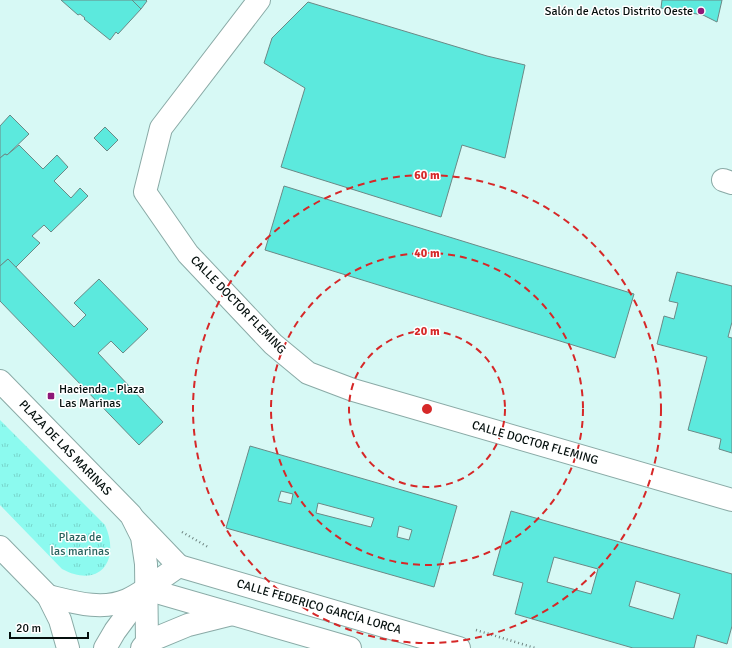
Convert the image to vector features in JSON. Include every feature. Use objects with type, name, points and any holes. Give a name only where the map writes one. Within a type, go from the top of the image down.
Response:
[{"type":"street","name":"CALLE DOCTOR FLEMING","points":[[258,0],[161,128],[145,192],[188,254],[273,344],[308,373],[353,390],[732,500]]},
{"type":"street","name":"PLAZA DE LAS MARINAS","points":[[0,381],[179,566]]},
{"type":"street","name":"PLAZA DE LAS MARINAS","points":[[131,515],[142,537],[146,564],[145,645],[188,625],[233,614]]},
{"type":"street","points":[[0,547],[48,596],[60,620],[68,648]]},
{"type":"street","points":[[48,596],[74,603],[101,606],[126,601],[179,566]]},
{"type":"street","name":"CALLE FEDERICO GARCÍA LORCA","points":[[179,566],[459,648]]},
{"type":"street","points":[[146,589],[350,648]]},
{"type":"street","points":[[105,648],[114,631],[146,589]]},
{"type":"path","points":[[178,529],[214,551]]},
{"type":"path","points":[[475,630],[535,648]]},
{"type":"green space","name":"Plaza de las marinas","points":[[0,420],[105,525],[109,538],[110,550],[108,560],[103,568],[96,573],[87,576],[75,574],[62,569],[0,505]]},
{"type":"building","points":[[61,0],[132,0],[141,9],[118,34],[116,32],[110,40],[84,19],[85,18],[80,14],[78,15]]},
{"type":"building","points":[[132,0],[146,0],[147,1],[141,9]]},
{"type":"building","name":"Salón de Actos Distrito Oeste","points":[[662,0],[722,0],[717,22],[703,15],[661,8]]},
{"type":"building","points":[[308,2],[487,56],[525,65],[505,158],[462,145],[441,217],[281,167],[305,88],[264,63],[272,38]]},
{"type":"building","points":[[10,115],[29,134],[7,155],[5,154],[0,158],[0,126]]},
{"type":"building","points":[[105,127],[118,140],[107,151],[94,138]]},
{"type":"building","points":[[19,145],[43,169],[57,155],[68,167],[54,181],[71,198],[80,188],[88,196],[51,232],[44,225],[32,236],[40,243],[15,268],[8,259],[0,266],[0,158],[5,154],[7,155]]},
{"type":"building","points":[[284,186],[634,294],[615,358],[265,250]]},
{"type":"building","points":[[8,259],[74,327],[86,315],[74,303],[99,279],[148,329],[123,353],[111,341],[98,353],[163,422],[139,445],[0,301],[0,266]]},
{"type":"building","points":[[677,272],[732,286],[732,322],[728,337],[732,338],[732,453],[719,449],[721,439],[688,430],[707,357],[657,344],[664,316],[674,319],[678,303],[669,301]]},
{"type":"building","points":[[250,446],[457,506],[434,587],[226,528]],"holes":[[[281,491],[293,494],[291,504],[278,501]],[[318,503],[374,518],[371,527],[316,513]],[[399,526],[412,530],[409,540],[397,537]]]},
{"type":"building","points":[[511,511],[732,574],[732,626],[727,644],[697,635],[694,648],[633,648],[515,614],[523,583],[493,575]],"holes":[[[554,557],[598,569],[591,594],[547,582]],[[636,581],[680,594],[673,619],[629,606]]]},
{"type":"place","name":"Salón de Actos Distrito Oeste","points":[[701,11]]},
{"type":"place","name":"Hacienda - Plaza Las Marinas","points":[[51,396]]}]
